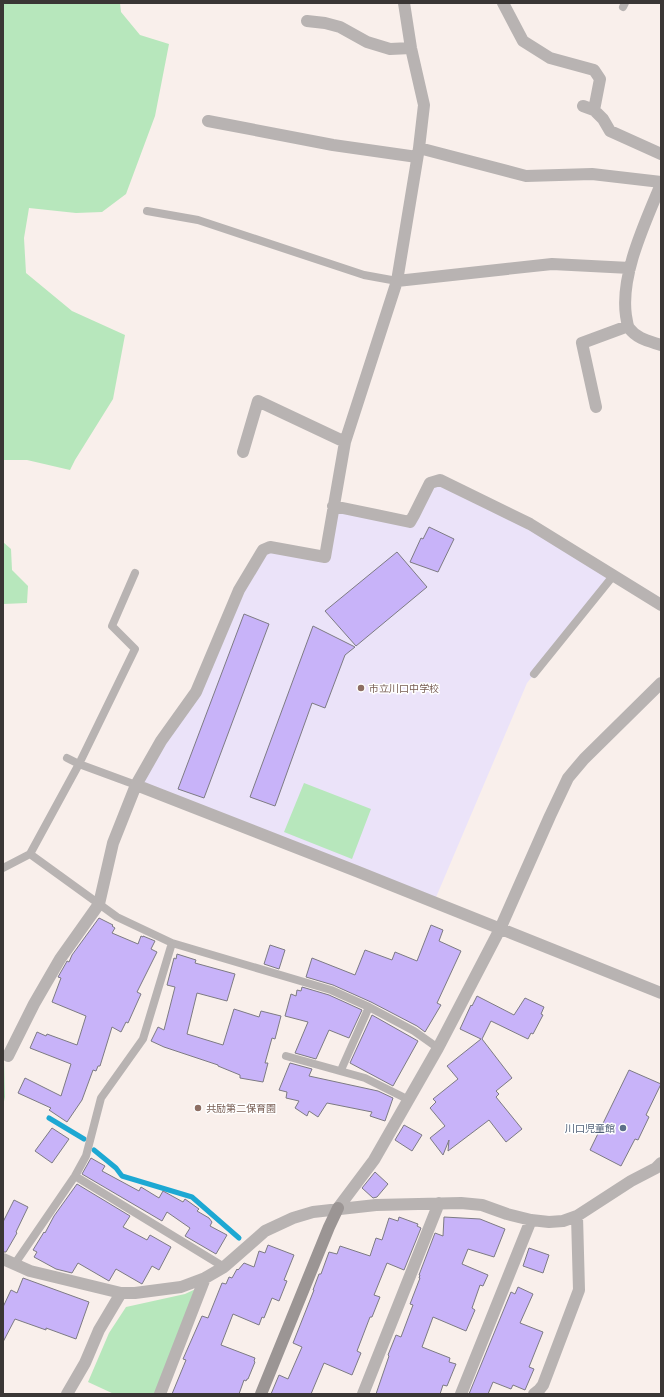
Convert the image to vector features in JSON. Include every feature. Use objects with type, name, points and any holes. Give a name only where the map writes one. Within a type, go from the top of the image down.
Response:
[{"type":"street","points":[[8,1056],[34,1004],[60,959],[99,904],[113,843],[136,785],[161,741],[196,692],[240,590],[263,550],[270,547],[325,557],[345,442],[397,281],[418,153],[424,105],[411,48],[404,3]]},
{"type":"street","points":[[503,3],[523,41],[550,58],[594,70],[600,79],[589,108],[610,131],[661,154]]},
{"type":"street","points":[[307,20],[325,23],[340,28],[367,42],[390,49],[411,48]]},
{"type":"street","points":[[208,121],[334,145],[418,153],[526,176],[592,174],[661,183],[646,220],[630,268],[625,301],[628,326],[638,337],[661,345]]},
{"type":"street","points":[[397,281],[552,264],[630,268]]},
{"type":"street","points":[[596,408],[582,343],[628,326]]},
{"type":"street","points":[[243,452],[258,401],[345,442]]},
{"type":"street","points":[[333,506],[410,522],[430,484],[440,480],[530,524],[661,605]]},
{"type":"street","points":[[261,1394],[338,1208],[374,1160],[438,1048],[500,929],[568,778],[584,759],[661,683]]},
{"type":"street","points":[[136,785],[661,993]]},
{"type":"street","points":[[3,1259],[30,1271],[121,1292],[135,1293],[181,1287],[205,1278],[224,1267],[266,1231],[293,1218],[313,1212],[338,1208],[408,1203],[461,1203],[482,1205],[507,1214],[531,1220],[550,1222],[563,1221],[577,1216],[632,1181],[656,1168],[661,1163]]},
{"type":"street","points":[[363,1394],[439,1203]]},
{"type":"street","points":[[534,1394],[543,1385],[579,1290],[577,1216]]},
{"type":"street","points":[[461,1394],[531,1220]]},
{"type":"street","points":[[160,1394],[205,1278]]},
{"type":"street","points":[[67,1394],[85,1363],[99,1330],[121,1292]]},
{"type":"lane","points":[[147,211],[198,220],[364,275],[397,281]]},
{"type":"lane","points":[[3,868],[30,854],[79,764],[135,649],[112,626],[135,573]]},
{"type":"lane","points":[[534,674],[613,576]]},
{"type":"lane","points":[[67,758],[79,764],[136,785]]},
{"type":"lane","points":[[30,854],[117,917],[172,942],[330,990],[369,1007],[414,1031],[438,1048]]},
{"type":"lane","points":[[14,1265],[75,1176],[86,1156],[101,1098],[143,1039],[172,942]]},
{"type":"lane","points":[[341,1070],[369,1007]]},
{"type":"lane","points":[[286,1056],[341,1070],[365,1078],[409,1100]]},
{"type":"lane","points":[[75,1176],[224,1267]]},
{"type":"shaded area","name":"市立川口中学校","points":[[440,480],[613,576],[527,683],[434,902],[136,785],[196,692],[263,550],[325,557],[333,506],[410,522]]},
{"type":"green space","points":[[3,3],[120,3],[121,12],[140,35],[169,44],[155,116],[126,194],[102,212],[76,213],[29,208],[24,238],[26,273],[72,311],[125,335],[113,399],[70,470],[27,460],[3,460]]},
{"type":"green space","points":[[3,542],[11,549],[12,570],[28,586],[27,603],[3,604]]},
{"type":"green space","points":[[304,783],[371,809],[352,859],[284,832]]},
{"type":"green space","points":[[3,1058],[5,1097],[3,1106]]},
{"type":"green space","points":[[202,1286],[160,1394],[114,1394],[88,1382],[109,1333],[126,1307],[185,1294]]},
{"type":"building","points":[[429,527],[454,539],[438,572],[410,562],[421,538],[423,539]]},
{"type":"building","points":[[397,552],[427,587],[356,646],[325,611]]},
{"type":"building","points":[[244,614],[269,624],[204,798],[178,789]]},
{"type":"building","points":[[313,626],[355,647],[345,655],[325,708],[312,703],[275,806],[250,797]]},
{"type":"building","points":[[99,918],[113,925],[112,926],[115,928],[112,933],[138,944],[141,936],[155,941],[151,949],[157,952],[137,992],[141,994],[128,1023],[126,1022],[121,1032],[112,1027],[100,1066],[98,1066],[96,1071],[93,1070],[82,1100],[67,1122],[49,1110],[51,1108],[18,1093],[25,1078],[61,1096],[71,1064],[30,1048],[37,1032],[77,1045],[86,1016],[52,1002],[61,978],[58,977],[67,961],[69,962],[72,955]]},
{"type":"building","points":[[431,925],[443,930],[439,941],[461,951],[437,1003],[441,1005],[425,1032],[417,1026],[371,1002],[333,985],[306,977],[312,958],[355,975],[365,950],[392,960],[395,952],[417,961]]},
{"type":"building","points":[[270,945],[285,950],[279,969],[264,964]]},
{"type":"building","points":[[177,954],[196,960],[195,963],[235,974],[227,1001],[197,993],[187,1034],[223,1045],[234,1009],[259,1017],[261,1011],[281,1016],[275,1039],[272,1038],[265,1063],[268,1063],[263,1082],[240,1078],[240,1075],[218,1065],[164,1047],[151,1041],[158,1027],[164,1030],[175,987],[167,985],[174,958],[176,959]]},
{"type":"building","points":[[302,987],[329,995],[362,1010],[349,1038],[329,1030],[316,1059],[295,1053],[308,1022],[285,1016],[291,994],[296,996],[297,990],[301,991]]},
{"type":"building","points":[[477,996],[514,1015],[525,998],[544,1007],[541,1014],[543,1015],[533,1034],[531,1033],[528,1039],[491,1021],[482,1039],[512,1078],[496,1091],[499,1094],[496,1097],[522,1129],[506,1142],[489,1120],[448,1151],[449,1140],[443,1155],[430,1138],[445,1126],[430,1108],[436,1102],[433,1099],[458,1079],[447,1066],[481,1039],[460,1029],[471,1005],[472,1006]]},
{"type":"building","points":[[372,1015],[418,1041],[393,1086],[350,1063]]},
{"type":"building","points":[[290,1063],[312,1069],[309,1076],[378,1091],[393,1098],[385,1121],[370,1116],[372,1112],[327,1103],[318,1117],[309,1111],[307,1116],[295,1108],[299,1101],[286,1098],[287,1092],[279,1090]]},
{"type":"building","name":"川口児童館","points":[[629,1070],[661,1084],[646,1115],[649,1117],[638,1140],[635,1139],[621,1166],[590,1150]]},
{"type":"building","points":[[404,1125],[422,1135],[412,1151],[395,1140]]},
{"type":"building","points":[[52,1128],[69,1139],[52,1163],[35,1151]]},
{"type":"building","points":[[91,1158],[105,1166],[102,1171],[139,1191],[141,1187],[159,1198],[163,1191],[183,1202],[185,1199],[199,1209],[197,1211],[209,1218],[212,1222],[210,1226],[227,1235],[216,1254],[185,1236],[190,1228],[167,1212],[162,1221],[82,1174]]},
{"type":"building","points":[[375,1172],[388,1184],[377,1197],[373,1198],[362,1188]]},
{"type":"building","points":[[77,1184],[130,1216],[123,1227],[147,1240],[150,1235],[171,1247],[159,1270],[152,1266],[142,1284],[116,1269],[109,1281],[78,1263],[72,1273],[56,1269],[34,1257],[37,1252],[33,1250],[44,1232],[45,1233],[54,1216]]},
{"type":"building","points":[[14,1200],[28,1207],[16,1232],[17,1233],[6,1252],[3,1252],[3,1222]]},
{"type":"building","points":[[399,1217],[418,1224],[417,1226],[421,1228],[404,1270],[387,1263],[374,1295],[380,1297],[372,1317],[370,1317],[357,1351],[361,1353],[352,1375],[324,1363],[311,1394],[271,1394],[279,1375],[288,1379],[302,1347],[293,1343],[319,1274],[321,1274],[329,1252],[337,1254],[340,1246],[370,1256],[376,1238],[382,1240],[389,1218],[398,1221]]},
{"type":"building","points":[[444,1217],[480,1219],[505,1229],[494,1257],[468,1249],[462,1264],[488,1275],[483,1286],[480,1285],[472,1308],[475,1310],[466,1331],[433,1317],[422,1347],[450,1358],[449,1362],[456,1364],[447,1386],[443,1385],[440,1394],[376,1394],[396,1335],[401,1337],[413,1305],[410,1304],[435,1233],[443,1236]]},
{"type":"building","points":[[268,1245],[294,1255],[284,1280],[287,1281],[279,1301],[272,1298],[264,1318],[262,1317],[259,1325],[233,1314],[221,1345],[255,1358],[255,1362],[248,1379],[246,1381],[244,1380],[239,1394],[172,1394],[186,1360],[183,1359],[202,1316],[208,1318],[222,1283],[226,1284],[229,1277],[232,1278],[237,1269],[238,1270],[244,1263],[254,1267],[259,1251],[265,1253]]},
{"type":"building","points":[[529,1248],[549,1255],[543,1273],[523,1266]]},
{"type":"building","points":[[23,1278],[89,1302],[76,1339],[15,1319],[3,1342],[3,1307],[11,1290],[17,1293]]},
{"type":"building","points":[[518,1287],[533,1294],[520,1323],[543,1332],[529,1367],[534,1369],[525,1390],[513,1385],[511,1389],[493,1382],[488,1394],[469,1394],[511,1292],[515,1294]]},
{"type":"waterway","points":[[49,1118],[84,1139]]},
{"type":"waterway","points":[[94,1150],[116,1168],[122,1176],[192,1197],[239,1238]]},
{"type":"place","name":"市立川口中学校","points":[[361,688]]},
{"type":"place","name":"共励第二保育園","points":[[198,1108]]},
{"type":"place","name":"川口児童館","points":[[623,1128]]}]
